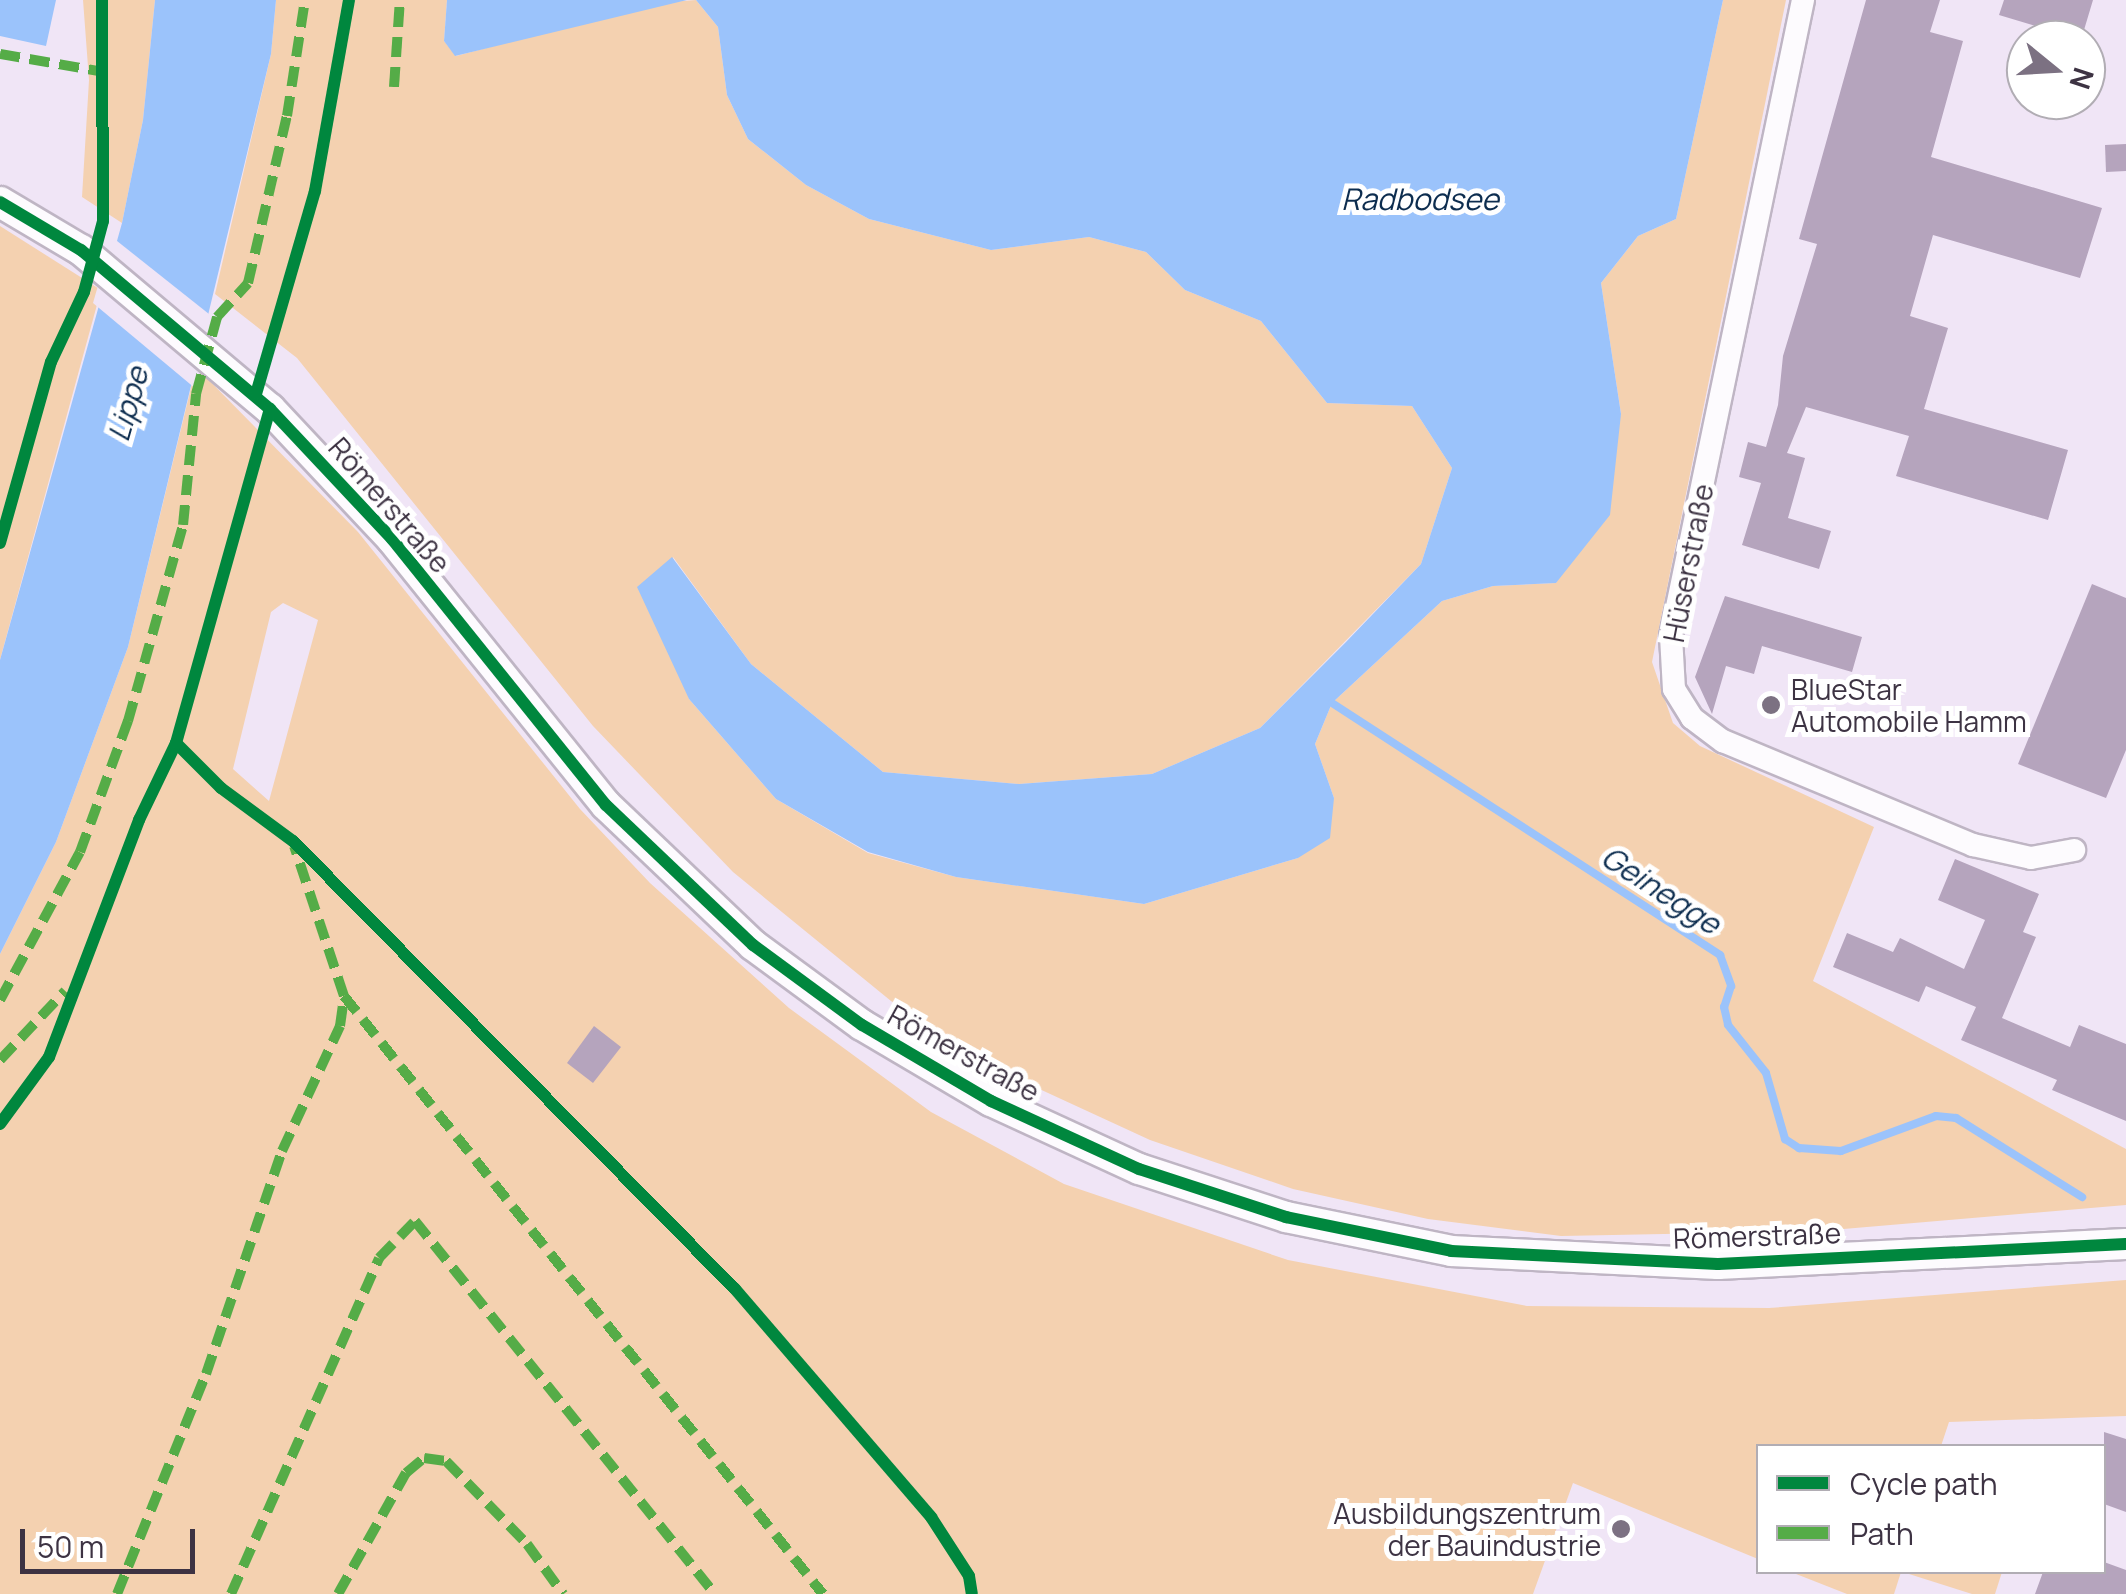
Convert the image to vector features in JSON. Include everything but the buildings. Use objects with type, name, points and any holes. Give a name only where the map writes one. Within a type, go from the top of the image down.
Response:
[{"type":"main road","name":"Römerstraße","points":[[0,202],[82,250],[208,350],[392,539],[606,805],[668,868],[803,986],[990,1101],[1139,1168],[1286,1217],[1451,1251],[1718,1264],[2126,1244]]},
{"type":"street","name":"Hüserstraße","points":[[1804,0],[1671,636],[1674,688],[1692,718],[1723,741],[1973,845],[2031,858],[2074,850]]},
{"type":"shaded area","points":[[83,0],[155,0],[143,120],[122,223],[82,197],[89,80]]},
{"type":"shaded area","points":[[276,0],[447,0],[444,41],[456,56],[657,3],[696,0],[718,27],[727,95],[748,139],[806,185],[869,219],[991,250],[1089,237],[1146,252],[1185,290],[1261,321],[1327,403],[1412,406],[1452,468],[1421,564],[1260,728],[1152,774],[1019,784],[883,772],[751,664],[673,557],[689,699],[776,799],[868,853],[956,877],[1144,904],[1298,858],[1334,798],[1315,744],[1332,703],[1442,601],[1493,586],[1556,583],[1621,414],[1601,283],[1638,236],[1676,219],[1723,0],[1786,0],[1652,662],[1673,723],[1700,746],[1874,827],[1813,981],[2126,1149],[2126,1205],[1820,1231],[1561,1236],[1428,1219],[1293,1189],[1150,1140],[1022,1081],[891,1001],[733,872],[593,726],[297,358],[215,294],[271,54]]},
{"type":"shaded area","points":[[0,226],[101,290],[0,660]]},
{"type":"shaded area","points":[[196,367],[358,532],[580,809],[650,883],[789,1008],[931,1112],[1064,1184],[1288,1260],[1527,1306],[1769,1308],[2126,1280],[2126,1416],[1949,1422],[1942,1444],[1756,1444],[1756,1558],[1573,1483],[1533,1594],[0,1594],[0,954],[56,842],[128,647]],"holes":[[[283,603],[318,620],[269,801],[233,769],[271,612]]]},
{"type":"shaded area","points":[[1796,1574],[1900,1574],[1894,1594],[1847,1594]]},
{"type":"shaded area","points":[[1909,1574],[2001,1574],[1995,1594],[1972,1594]]},
{"type":"water","points":[[0,0],[56,0],[46,46],[0,36]]},
{"type":"water","name":"Lippe","points":[[155,0],[276,0],[271,54],[128,647],[56,842],[0,954],[0,660],[122,223],[143,120]]},
{"type":"water","points":[[447,0],[687,0],[455,56],[444,41]]},
{"type":"water","name":"Radbodsee","points":[[696,0],[1723,0],[1676,219],[1638,236],[1601,283],[1621,414],[1610,515],[1556,583],[1493,586],[1442,601],[1332,703],[1315,744],[1334,798],[1330,838],[1298,858],[1144,904],[956,877],[868,852],[776,799],[689,699],[637,587],[672,557],[751,664],[883,772],[1019,784],[1152,774],[1260,728],[1346,642],[1421,564],[1452,468],[1412,406],[1327,403],[1261,321],[1185,290],[1146,252],[1089,237],[991,250],[869,219],[806,185],[748,139],[727,95],[718,27]]},
{"type":"pier","points":[[112,237],[214,318],[196,389],[93,303]]},
{"type":"waterway","name":"Geinegge","points":[[1332,703],[1720,955],[1731,986],[1724,1007],[1728,1025],[1766,1073],[1785,1139],[1799,1148],[1841,1151],[1936,1116],[1956,1118],[2082,1197]]},
{"type":"marked path","points":[[0,1000],[80,852],[128,721],[183,525],[196,394],[217,317],[248,283],[287,116],[305,0]]},
{"type":"marked path","points":[[394,87],[400,0]]},
{"type":"marked path","points":[[0,54],[98,71]]},
{"type":"marked path","points":[[117,1594],[206,1374],[282,1151],[340,1026],[344,996],[294,846]]},
{"type":"marked path","points":[[0,1060],[65,991]]},
{"type":"marked path","points":[[344,996],[823,1594]]},
{"type":"marked path","points":[[231,1594],[379,1258],[415,1221],[715,1594]]},
{"type":"marked path","points":[[338,1594],[406,1473],[424,1458],[446,1461],[527,1544],[563,1594]]},
{"type":"cycle path","points":[[0,543],[51,362],[84,292],[103,221],[102,0]]},
{"type":"cycle path","points":[[256,394],[315,191],[349,0]]},
{"type":"cycle path","points":[[0,202],[81,250],[270,409],[392,539],[606,805],[753,945],[862,1025],[991,1101],[1139,1169],[1286,1217],[1451,1251],[1718,1264],[2126,1244]]},
{"type":"cycle path","points":[[0,1124],[49,1057],[139,820],[176,743],[270,409]]},
{"type":"cycle path","points":[[176,743],[221,788],[293,841],[735,1289],[931,1517],[969,1576],[972,1594]]},
{"type":"place","name":"BlueStar Automobile Hamm","points":[[1771,705]]},
{"type":"place","name":"Ausbildungszentrum der Bauindustrie","points":[[1621,1529]]}]
